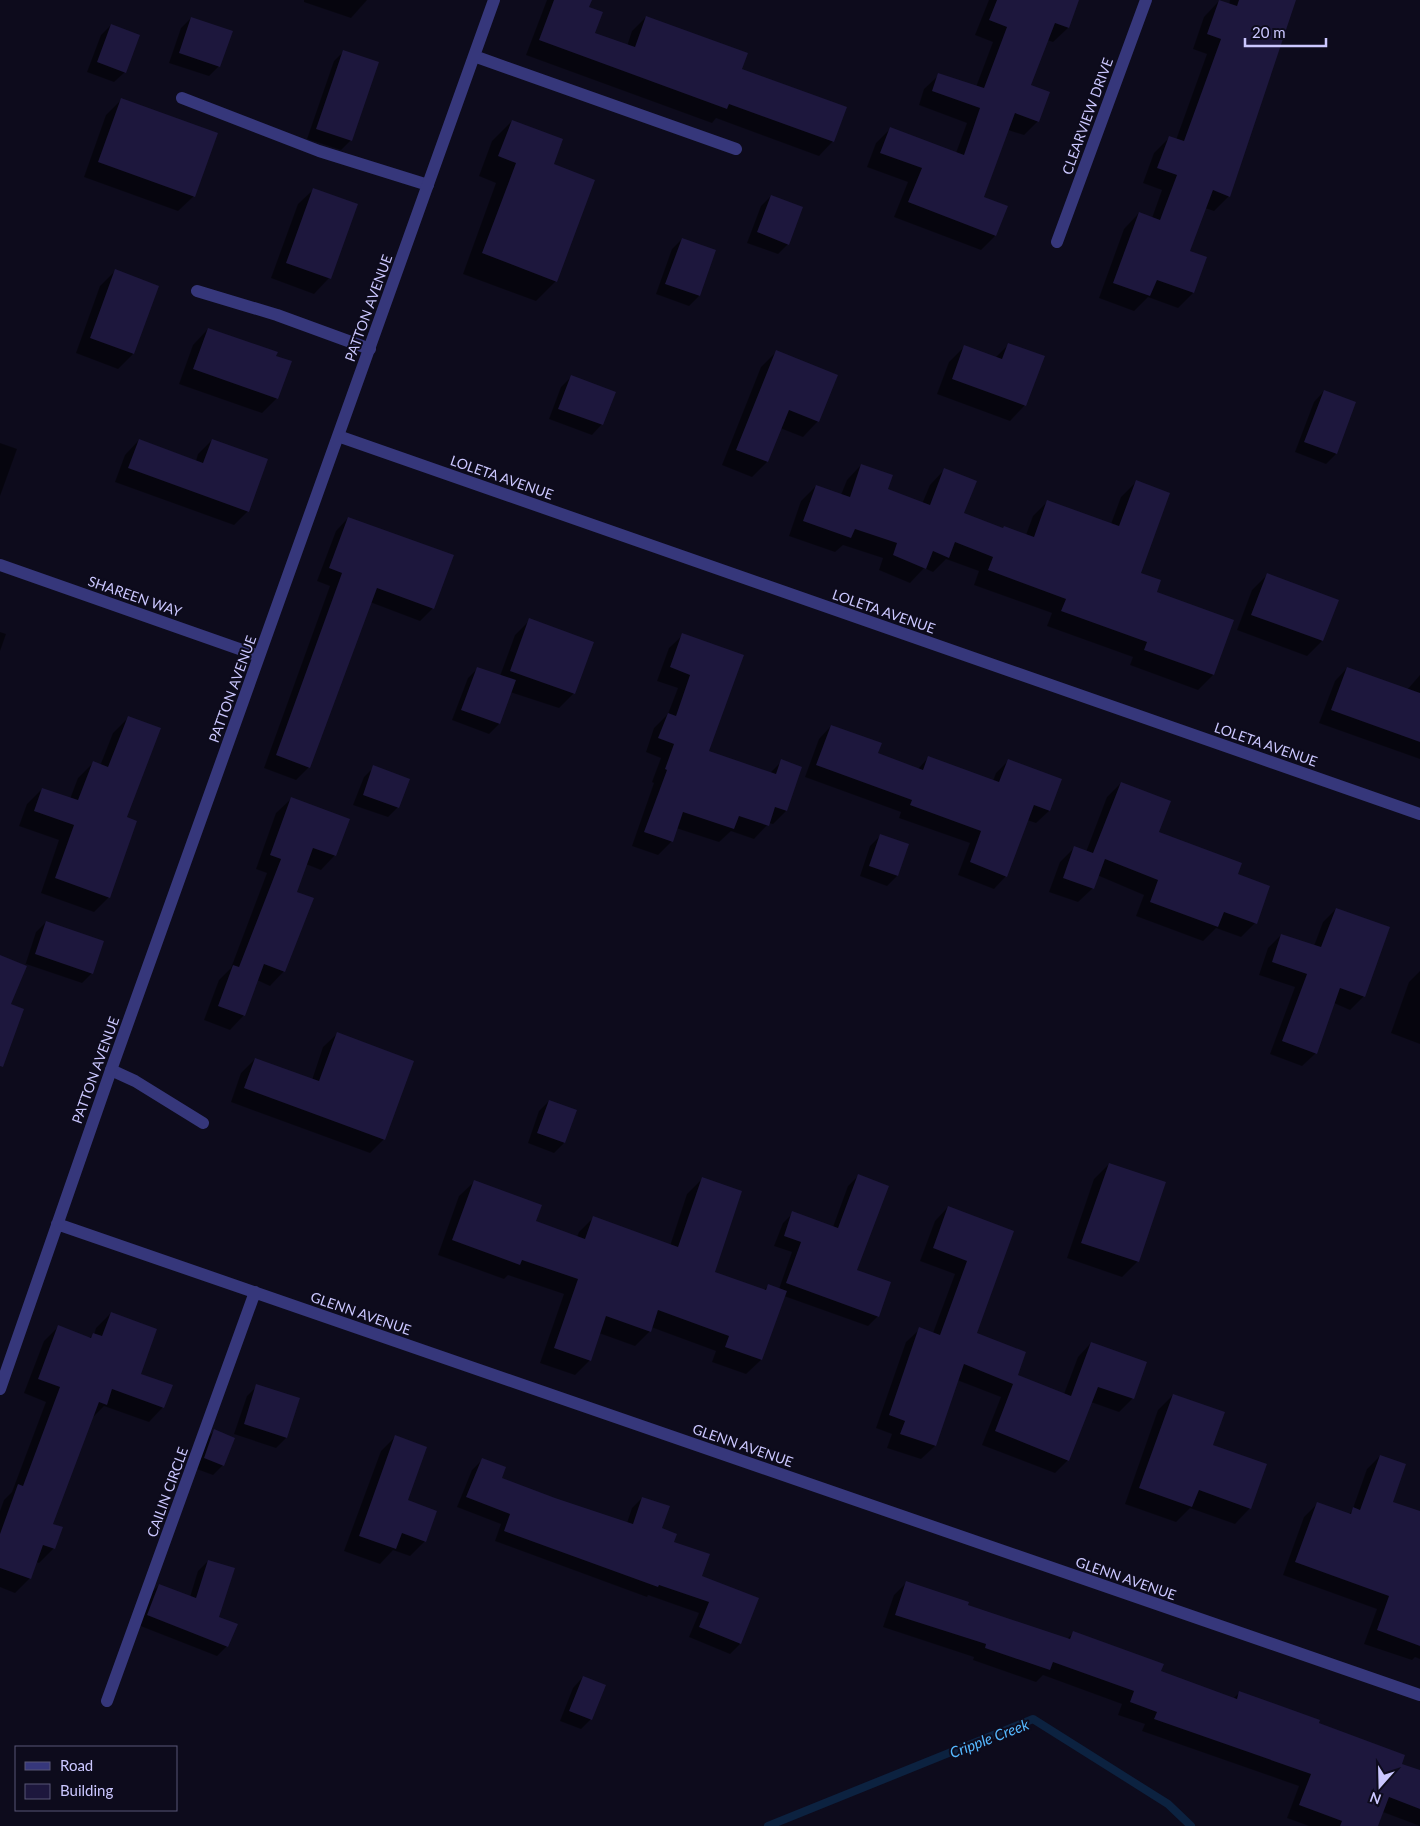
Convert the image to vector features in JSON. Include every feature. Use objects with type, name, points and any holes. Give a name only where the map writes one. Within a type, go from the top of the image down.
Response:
[{"type":"street","name":"PATTON AVENUE","points":[[0,1389],[111,1070],[494,0]]},
{"type":"street","name":"CLEARVIEW DRIVE","points":[[1057,242],[1146,0]]},
{"type":"street","points":[[474,56],[736,149]]},
{"type":"street","points":[[182,98],[319,151],[428,185]]},
{"type":"street","points":[[197,291],[276,315],[370,349]]},
{"type":"street","name":"LOLETA AVENUE","points":[[338,436],[1420,814]]},
{"type":"street","name":"SHAREEN WAY","points":[[0,565],[259,656]]},
{"type":"street","points":[[111,1070],[135,1081],[203,1122]]},
{"type":"street","name":"GLENN AVENUE","points":[[57,1224],[1420,1695]]},
{"type":"street","name":"CAILIN CIRCLE","points":[[107,1701],[255,1292]]},
{"type":"building","points":[[554,0],[592,0],[589,7],[603,12],[595,33],[635,47],[646,16],[748,53],[742,69],[847,107],[834,142],[729,104],[727,109],[539,40]]},
{"type":"building","points":[[997,0],[1079,0],[1069,28],[1055,23],[1031,85],[1050,92],[1039,122],[1015,113],[984,197],[1008,206],[996,236],[908,202],[922,168],[880,153],[890,127],[964,155],[980,108],[932,91],[938,73],[984,88],[1007,27],[989,20]]},
{"type":"building","points":[[1219,0],[1237,6],[1239,0],[1296,0],[1230,197],[1213,190],[1190,251],[1207,257],[1194,293],[1157,280],[1150,296],[1113,283],[1139,212],[1160,220],[1177,175],[1157,168],[1169,136],[1184,141],[1221,39],[1207,34]]},
{"type":"building","points":[[191,17],[233,31],[220,67],[179,53]]},
{"type":"building","points":[[111,24],[140,35],[126,73],[97,62]]},
{"type":"building","points":[[343,50],[379,62],[352,141],[316,129]]},
{"type":"building","points":[[121,98],[218,133],[195,197],[98,162]]},
{"type":"building","points":[[512,120],[563,139],[554,164],[595,180],[557,282],[482,253],[516,163],[498,156]]},
{"type":"building","points":[[313,188],[358,204],[331,279],[286,263]]},
{"type":"building","points":[[771,195],[803,207],[789,245],[757,232]]},
{"type":"building","points":[[682,238],[716,250],[700,296],[665,284]]},
{"type":"building","points":[[115,269],[159,286],[134,354],[90,338]]},
{"type":"building","points":[[208,328],[278,352],[276,356],[292,361],[278,399],[193,369]]},
{"type":"building","points":[[1008,343],[1045,356],[1026,406],[952,379],[964,345],[1002,359]]},
{"type":"building","points":[[776,350],[838,375],[819,422],[789,410],[768,462],[736,450]]},
{"type":"building","points":[[571,375],[616,392],[603,425],[558,409]]},
{"type":"building","points":[[1324,390],[1356,402],[1337,454],[1304,442]]},
{"type":"building","points":[[139,439],[203,463],[212,439],[268,459],[249,512],[128,468]]},
{"type":"building","points":[[861,464],[893,475],[888,489],[930,505],[944,468],[977,481],[964,513],[1003,528],[1004,526],[1034,537],[1047,500],[1119,526],[1136,480],[1170,493],[1141,573],[1161,580],[1157,592],[1234,620],[1214,675],[1144,650],[1147,642],[1061,611],[1066,599],[988,570],[993,557],[955,542],[949,558],[933,551],[926,569],[893,555],[897,543],[855,529],[851,538],[803,521],[816,485],[850,497]]},
{"type":"building","points":[[348,517],[454,555],[434,609],[377,588],[310,768],[276,755],[342,573],[329,568]]},
{"type":"building","points":[[1267,573],[1339,600],[1323,641],[1251,615]]},
{"type":"building","points":[[529,618],[594,642],[575,694],[510,671]]},
{"type":"building","points":[[682,633],[744,655],[709,751],[776,774],[781,759],[802,767],[787,811],[775,807],[769,826],[739,816],[734,829],[683,812],[673,842],[644,832],[667,770],[665,769],[674,744],[658,738],[668,713],[676,716],[690,675],[670,667]]},
{"type":"building","points":[[477,667],[516,680],[500,724],[461,710]]},
{"type":"building","points":[[1347,667],[1420,693],[1420,742],[1331,710]]},
{"type":"building","points":[[128,716],[161,728],[127,817],[137,821],[110,898],[55,878],[74,825],[34,811],[42,788],[78,800],[93,761],[108,767]]},
{"type":"building","points":[[831,725],[882,743],[878,753],[923,770],[928,756],[999,782],[1008,759],[1062,779],[1050,811],[1034,805],[1007,877],[970,862],[981,831],[910,805],[912,800],[816,765]]},
{"type":"building","points":[[373,765],[410,779],[399,808],[363,795]]},
{"type":"building","points":[[1121,782],[1171,801],[1159,832],[1242,863],[1238,874],[1270,886],[1257,924],[1224,912],[1218,927],[1150,902],[1158,880],[1105,859],[1094,889],[1063,878],[1074,846],[1093,853]]},
{"type":"building","points":[[291,797],[350,819],[336,856],[313,848],[297,892],[314,898],[285,972],[264,964],[245,1016],[218,1006],[233,965],[239,967],[281,859],[270,855]]},
{"type":"building","points":[[880,834],[909,844],[898,876],[869,866]]},
{"type":"building","points":[[1336,908],[1390,927],[1365,997],[1340,988],[1317,1054],[1282,1041],[1307,974],[1272,962],[1281,934],[1321,947]]},
{"type":"building","points":[[46,921],[104,941],[93,974],[35,954]]},
{"type":"building","points":[[0,955],[27,966],[11,1004],[24,1009],[3,1067],[0,1066]]},
{"type":"building","points":[[337,1032],[414,1061],[385,1140],[244,1088],[255,1058],[319,1081]]},
{"type":"building","points":[[549,1100],[577,1110],[565,1143],[537,1133]]},
{"type":"building","points":[[1109,1163],[1166,1182],[1139,1262],[1081,1243]]},
{"type":"building","points":[[858,1174],[889,1186],[857,1270],[891,1282],[879,1317],[786,1283],[801,1242],[784,1236],[792,1211],[838,1228]]},
{"type":"building","points":[[702,1177],[742,1191],[715,1272],[766,1290],[768,1284],[787,1291],[762,1360],[725,1347],[729,1336],[658,1310],[651,1332],[606,1316],[591,1361],[554,1348],[578,1279],[522,1260],[520,1265],[452,1240],[474,1180],[542,1205],[536,1221],[585,1239],[593,1216],[678,1247]]},
{"type":"building","points":[[948,1206],[1014,1231],[977,1333],[1026,1352],[1018,1375],[1071,1396],[1091,1342],[1147,1362],[1134,1399],[1098,1387],[1069,1461],[995,1431],[1013,1384],[964,1364],[936,1446],[900,1434],[905,1421],[889,1415],[919,1327],[940,1335],[967,1261],[933,1248]]},
{"type":"building","points":[[111,1312],[157,1329],[141,1374],[173,1385],[164,1408],[112,1389],[107,1405],[99,1402],[53,1524],[63,1527],[55,1549],[43,1545],[31,1579],[0,1568],[0,1534],[18,1484],[23,1486],[60,1387],[38,1379],[58,1325],[91,1338],[93,1333],[102,1336]]},
{"type":"building","points":[[256,1384],[300,1398],[287,1438],[244,1424]]},
{"type":"building","points":[[1173,1394],[1225,1412],[1213,1445],[1267,1464],[1251,1509],[1199,1490],[1192,1507],[1139,1488]]},
{"type":"building","points":[[214,1429],[235,1438],[224,1466],[204,1458]]},
{"type":"building","points":[[395,1435],[427,1447],[408,1500],[437,1511],[426,1542],[402,1533],[396,1549],[359,1536]]},
{"type":"building","points":[[1380,1455],[1406,1464],[1393,1502],[1420,1511],[1420,1646],[1377,1630],[1389,1596],[1295,1562],[1317,1502],[1351,1514],[1353,1507],[1360,1510]]},
{"type":"building","points":[[482,1458],[506,1467],[502,1478],[633,1524],[642,1497],[670,1506],[662,1528],[677,1534],[674,1542],[710,1554],[702,1576],[759,1598],[741,1644],[699,1627],[709,1602],[659,1585],[658,1587],[504,1531],[510,1514],[466,1497]]},
{"type":"building","points":[[208,1560],[235,1568],[219,1617],[238,1624],[228,1647],[147,1615],[159,1584],[196,1598]]},
{"type":"building","points":[[906,1581],[969,1602],[968,1605],[1070,1639],[1073,1631],[1164,1664],[1161,1671],[1237,1699],[1239,1691],[1320,1720],[1319,1723],[1405,1755],[1402,1764],[1420,1770],[1420,1809],[1389,1797],[1378,1826],[1340,1826],[1342,1821],[1299,1805],[1311,1774],[1154,1719],[1157,1712],[1130,1702],[1134,1691],[1053,1662],[1050,1670],[985,1648],[986,1644],[895,1615]]},
{"type":"building","points":[[583,1676],[606,1685],[592,1720],[569,1711]]},
{"type":"waterway","name":"Cripple Creek","points":[[768,1826],[1033,1719],[1168,1804],[1191,1826]]}]
